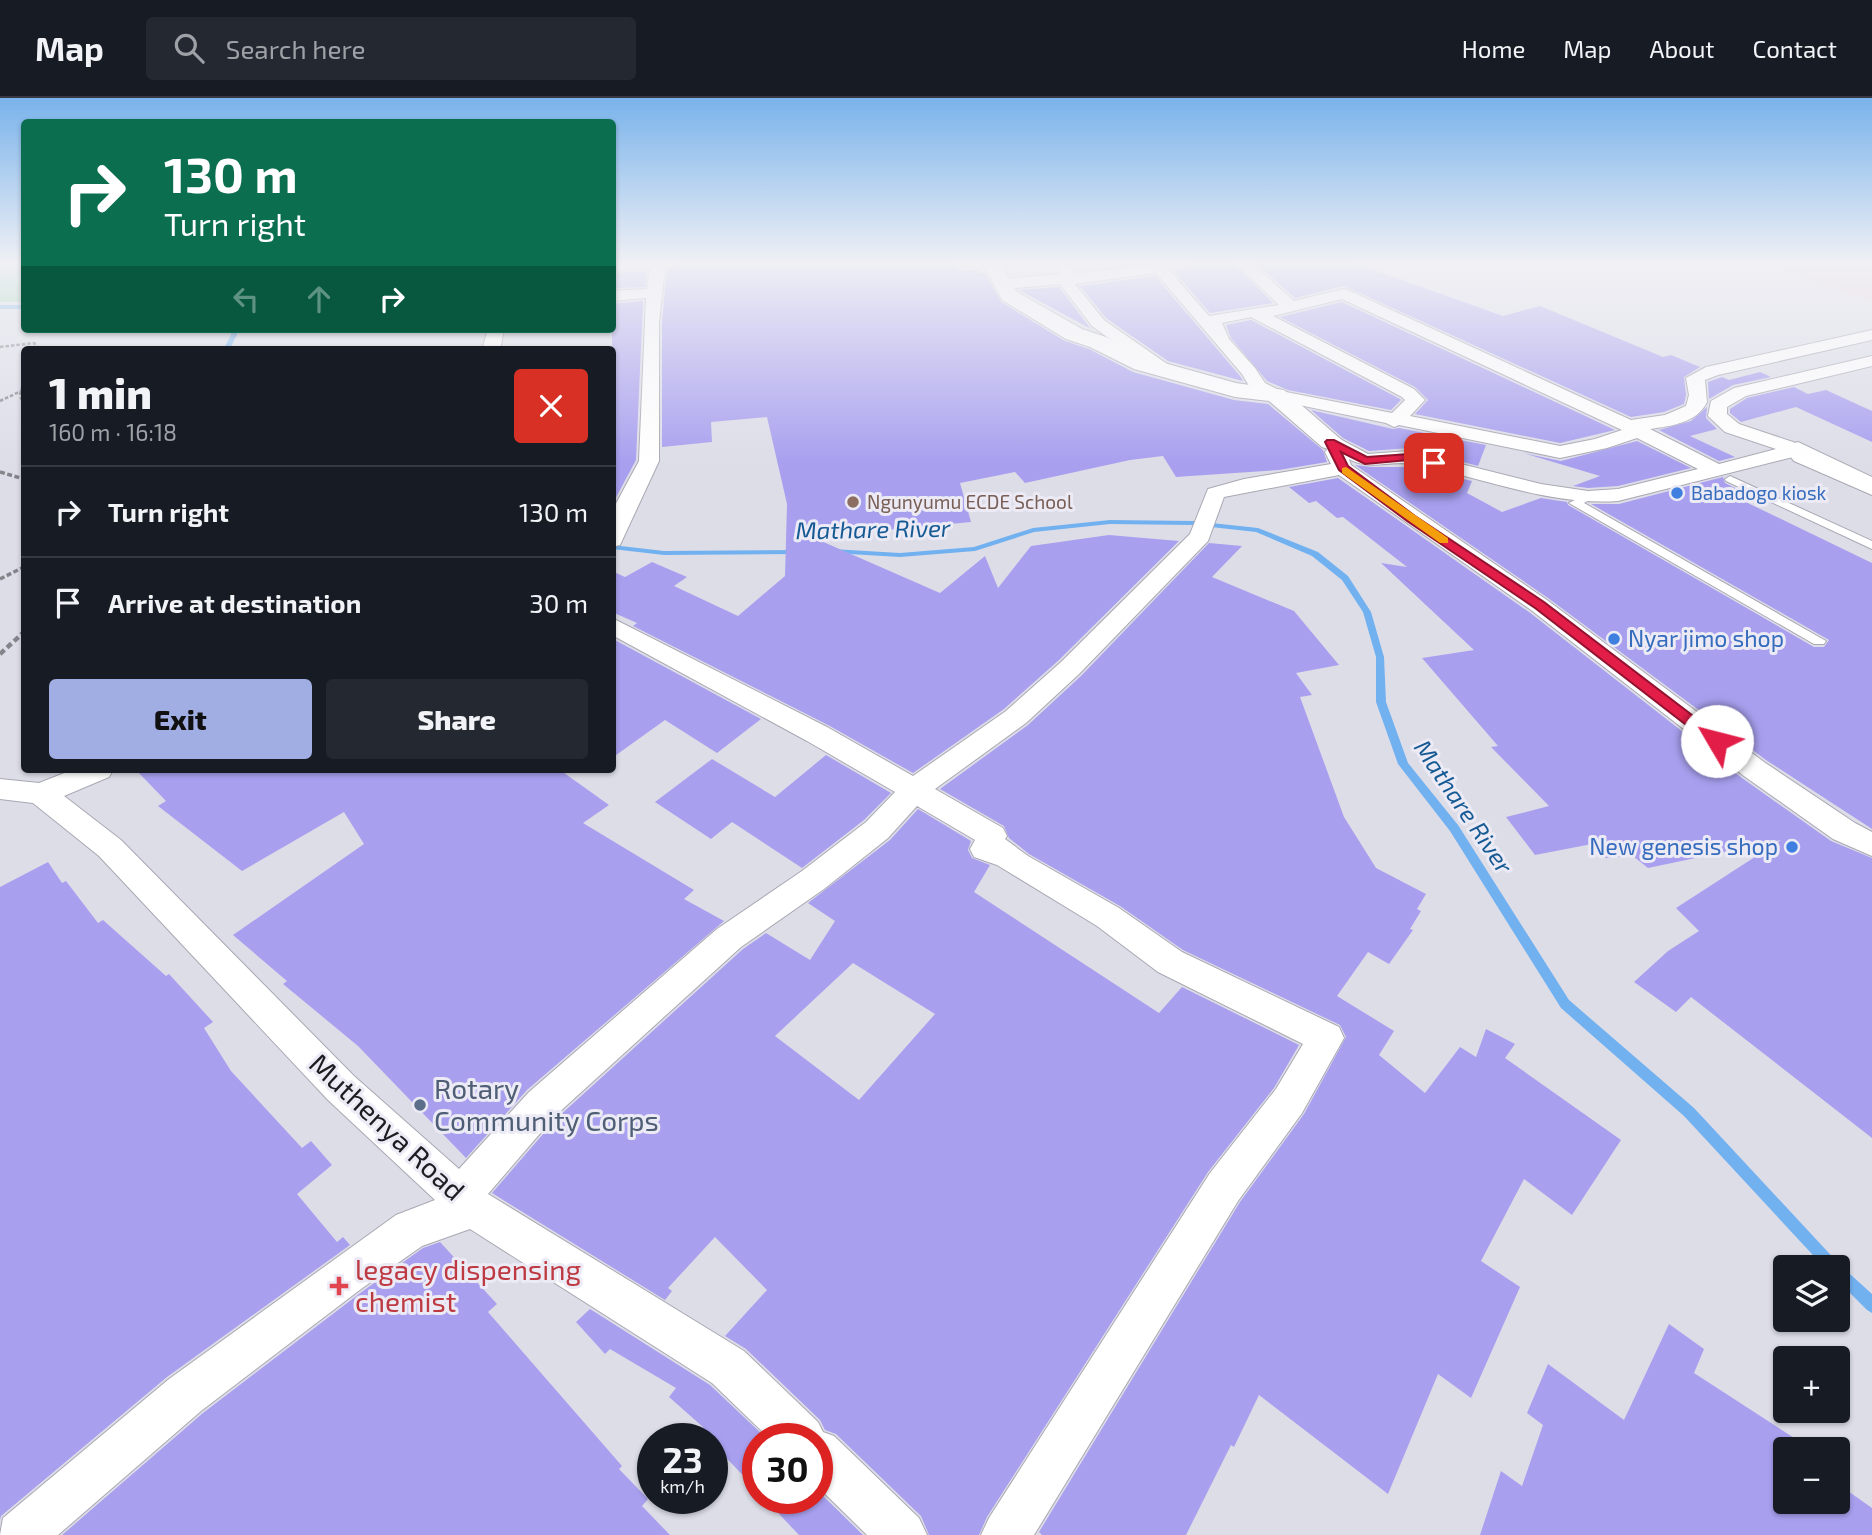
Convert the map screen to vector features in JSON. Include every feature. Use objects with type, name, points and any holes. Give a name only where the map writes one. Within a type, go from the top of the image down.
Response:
[{"type":"street","points":[[616,529],[649,461],[651,329]]},
{"type":"street","points":[[1066,329],[1142,364],[1235,390],[1276,395],[1394,421],[1560,452],[1600,444],[1633,428],[1687,414],[1697,405],[1699,391],[1695,378],[1712,371],[1872,335]]},
{"type":"street","points":[[1107,329],[1164,370]]},
{"type":"street","points":[[1211,329],[1250,372],[1258,387],[1276,395],[1331,442],[1365,460],[1409,457],[1541,490],[1588,497],[1618,495],[1723,475],[1798,450]]},
{"type":"street","points":[[1215,329],[1221,341]]},
{"type":"street","points":[[1286,329],[1408,393],[1416,400],[1394,421]]},
{"type":"street","points":[[1420,329],[1633,428],[1723,475]]},
{"type":"street","points":[[1872,361],[1740,392],[1718,405],[1717,416],[1732,428],[1798,450],[1803,456],[1872,487]]},
{"type":"street","points":[[1331,442],[1343,468],[1539,605],[1754,769],[1844,831],[1872,845]]},
{"type":"street","points":[[20,1535],[185,1395],[346,1274],[410,1229],[466,1202],[542,1104],[729,938],[813,880],[877,830],[914,790],[1017,717],[1070,668],[1200,536],[1215,494],[1282,477],[1343,468]]},
{"type":"street","points":[[616,627],[817,734],[992,836],[985,849],[995,854],[999,849],[1017,864],[1108,917],[1170,962],[1326,1038],[1289,1101],[1224,1187],[1006,1535]]},
{"type":"street","points":[[0,789],[41,794],[92,773]]},
{"type":"street","name":"Muthenya Road","points":[[41,794],[110,848],[341,1088],[466,1202],[728,1367],[786,1423]]},
{"type":"street","points":[[833,1468],[902,1535]]},
{"type":"lane","points":[[1723,475],[1872,545]]},
{"type":"lane","points":[[1588,497],[1576,503],[1819,641]]},
{"type":"path","points":[[0,347],[34,343],[37,346]]},
{"type":"path","points":[[0,401],[21,391]]},
{"type":"path","points":[[0,472],[21,478]]},
{"type":"path","points":[[0,579],[21,568]]},
{"type":"path","points":[[0,654],[21,635]]},
{"type":"building","points":[[616,329],[642,329],[636,460],[616,498],[616,346],[612,346],[612,333],[616,333]]},
{"type":"building","points":[[662,329],[1045,329],[1133,372],[1234,400],[1268,404],[1323,450],[1327,462],[1279,470],[1176,477],[1163,456],[1130,460],[1025,483],[1015,472],[960,483],[971,522],[812,537],[940,593],[985,556],[998,588],[1031,546],[1109,535],[1179,541],[1059,660],[1004,709],[913,773],[828,725],[633,626],[637,623],[616,614],[616,573],[625,577],[652,562],[687,577],[674,586],[738,616],[785,576],[787,504],[767,417],[711,422],[712,442],[662,447]]},
{"type":"building","points":[[1122,329],[1200,329],[1243,381],[1168,361]]},
{"type":"building","points":[[1228,329],[1268,329],[1401,400],[1391,410],[1288,390],[1267,381],[1231,338]]},
{"type":"building","points":[[1303,329],[1400,329],[1615,430],[1560,443],[1415,414],[1428,400],[1415,387]]},
{"type":"building","points":[[1439,329],[1596,329],[1663,357],[1671,355],[1700,367],[1684,377],[1684,404],[1664,412],[1631,417]]},
{"type":"building","points":[[1760,372],[1771,377],[1733,385],[1709,399],[1708,382],[1722,377],[1729,380]]},
{"type":"building","points":[[1794,387],[1808,394],[1826,390],[1872,411],[1872,442],[1796,407],[1741,422],[1730,413],[1730,409],[1747,398]]},
{"type":"building","points":[[1707,407],[1706,418],[1717,429],[1690,436],[1735,457],[1719,461],[1659,430],[1691,421]]},
{"type":"building","points":[[1311,410],[1393,429],[1486,445],[1478,466],[1410,448],[1369,451],[1343,438]]},
{"type":"building","points":[[1637,441],[1691,468],[1618,486],[1588,488],[1573,486],[1600,476],[1523,453],[1561,461]]},
{"type":"building","points":[[1355,465],[1412,467],[1472,481],[1467,493],[1502,512],[1541,498],[1567,502],[1814,647],[1824,647],[1829,640],[1591,504],[1619,504],[1723,477],[1725,483],[1737,489],[1727,493],[1872,563],[1872,829],[1766,760],[1548,598]]},
{"type":"building","points":[[1338,478],[1529,612],[1742,778],[1831,841],[1872,858],[1872,1138],[1691,997],[1676,1012],[1634,982],[1668,951],[1699,931],[1676,908],[1781,840],[1648,868],[1633,856],[1605,858],[1592,844],[1535,855],[1506,817],[1549,806],[1491,747],[1498,746],[1422,658],[1474,650],[1381,563],[1407,567],[1343,517],[1337,518],[1316,501],[1309,503],[1289,487]]},
{"type":"building","points":[[1209,543],[1242,546],[1212,577],[1294,611],[1339,665],[1296,673],[1312,695],[1300,697],[1344,817],[1376,868],[1426,894],[1417,909],[1421,911],[1410,929],[1413,930],[1389,964],[1368,952],[1337,996],[1394,1031],[1379,1055],[1425,1093],[1460,1047],[1476,1057],[1486,1029],[1515,1044],[1505,1058],[1621,1140],[1572,1215],[1524,1179],[1481,1261],[1520,1287],[1471,1398],[1438,1374],[1388,1494],[1259,1395],[1186,1535],[1042,1535],[1039,1532],[1240,1202],[1304,1114],[1346,1037],[1340,1025],[1183,950],[1120,906],[1029,854],[1009,838],[1004,826],[940,789],[1028,725],[1081,676]]},
{"type":"building","points":[[616,641],[761,719],[717,753],[665,720],[616,755]]},
{"type":"building","points":[[826,755],[891,793],[864,820],[802,868],[732,822],[711,839],[655,802],[712,759],[775,797]]},
{"type":"building","points":[[139,773],[564,773],[609,805],[583,823],[694,890],[684,899],[724,921],[527,1090],[466,1158],[358,1046],[283,984],[287,981],[233,935],[364,844],[344,812],[242,871],[158,806],[166,801]]},
{"type":"building","points":[[918,809],[971,841],[968,850],[972,858],[990,865],[974,892],[1159,1013],[1182,987],[1299,1045],[1274,1088],[1208,1172],[987,1517],[979,1535],[929,1535],[921,1516],[833,1433],[833,1423],[822,1423],[746,1349],[725,1336],[767,1290],[715,1237],[668,1288],[672,1291],[665,1300],[492,1193],[557,1118],[743,949],[766,933],[810,960],[835,921],[808,903],[890,840]],"holes":[[[853,963],[935,1014],[859,1100],[775,1036]]]},
{"type":"building","points":[[48,862],[62,883],[66,881],[98,923],[103,920],[166,976],[169,974],[213,1022],[204,1028],[231,1071],[302,1148],[311,1141],[332,1165],[297,1194],[337,1242],[343,1237],[350,1245],[167,1377],[1,1516],[0,1520],[0,887]]},
{"type":"building","points":[[440,1242],[497,1304],[488,1312],[622,1466],[619,1469],[637,1488],[637,1514],[650,1514],[670,1535],[62,1535],[203,1413],[423,1248]]},
{"type":"building","points":[[590,1309],[710,1385],[750,1423],[742,1423],[742,1474],[728,1460],[728,1423],[698,1423],[669,1397],[676,1388],[610,1349],[605,1354],[576,1322]]},
{"type":"building","points":[[1669,1324],[1704,1349],[1694,1373],[1793,1437],[1773,1437],[1773,1514],[1850,1514],[1850,1492],[1872,1508],[1872,1535],[1480,1535],[1501,1471],[1522,1486],[1543,1425],[1527,1413],[1548,1364],[1624,1420]]},
{"type":"building","points":[[833,1506],[863,1535],[799,1535],[779,1514],[833,1514]]},
{"type":"waterway","name":"Mathare River","points":[[228,346],[234,333]]},
{"type":"waterway","name":"Mathare River","points":[[832,551],[900,555],[975,549],[1033,530],[1110,522],[1193,523],[1258,530],[1315,554],[1345,578],[1367,612],[1380,657],[1381,702],[1403,764],[1454,828],[1565,1004],[1689,1112],[1823,1255]]},
{"type":"waterway","name":"Mathare River","points":[[616,547],[664,553],[798,552]]},
{"type":"waterway","name":"Mathare River","points":[[1850,1283],[1872,1305]]},
{"type":"slow traffic","points":[[1346,470],[1444,540]]},
{"type":"place","name":"Babadogo kiosk","points":[[1677,493]]},
{"type":"place","name":"Ngunyumu ECDE School","points":[[853,502]]},
{"type":"place","name":"Nyar jimo shop","points":[[1614,639]]},
{"type":"place","name":"New genesis shop","points":[[1792,847]]},
{"type":"place","name":"Rotary Community Corps","points":[[420,1105]]},
{"type":"place","name":"legacy dispensing chemist","points":[[339,1286]]},
{"type":"route","points":[[1434,463],[1409,457],[1365,460],[1331,442],[1343,468],[1539,605],[1717,741]]}]
